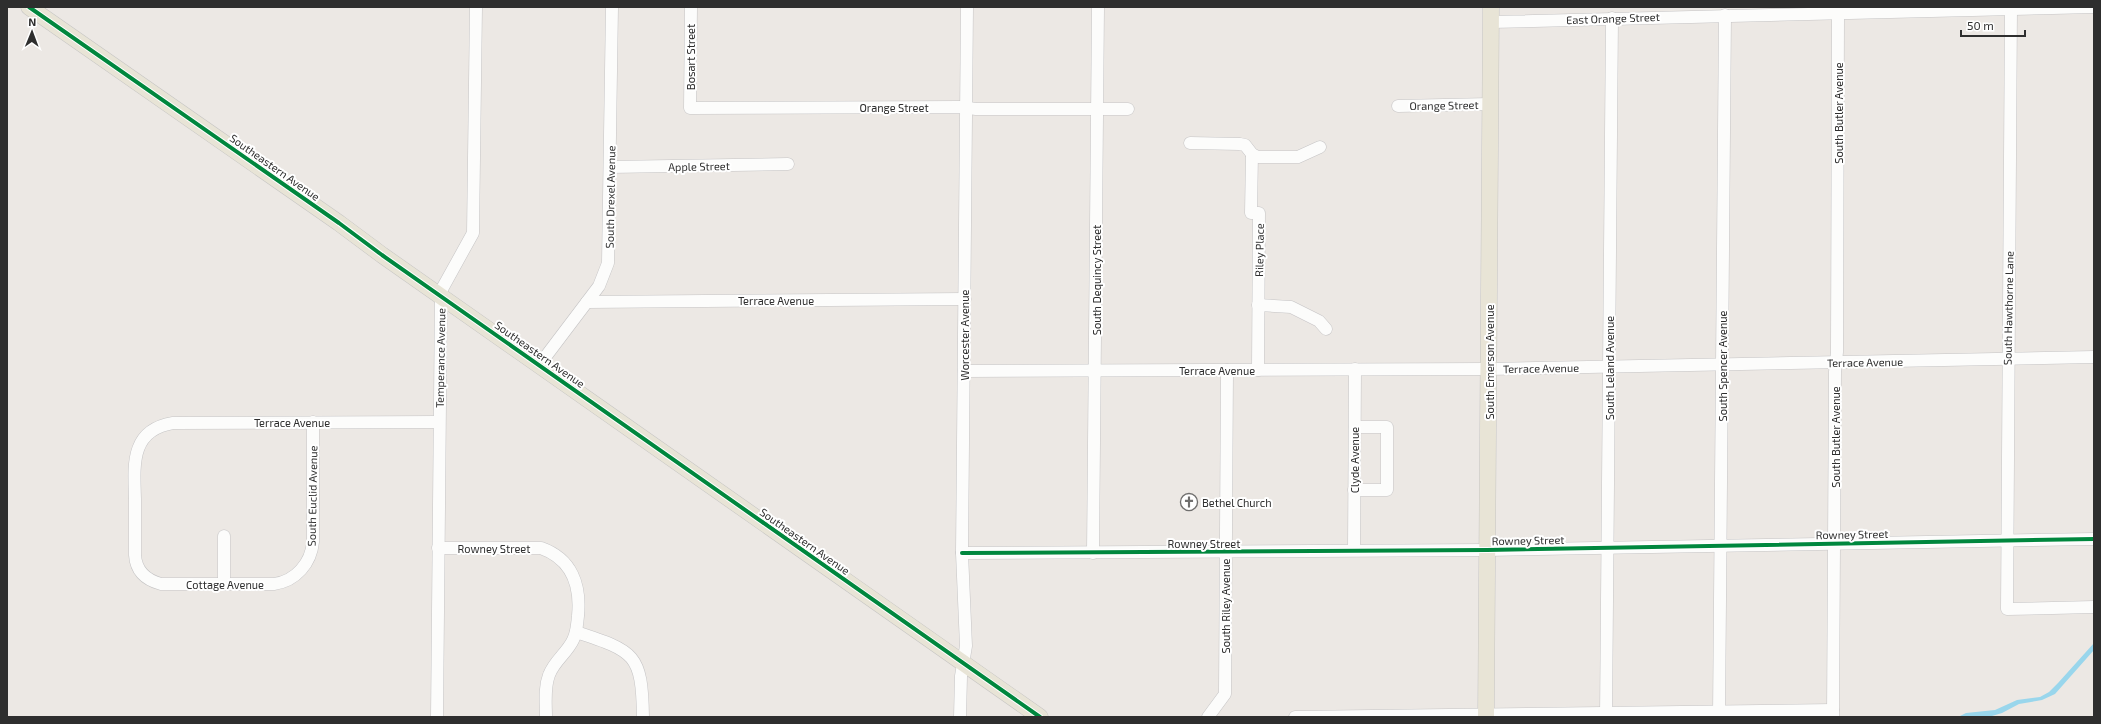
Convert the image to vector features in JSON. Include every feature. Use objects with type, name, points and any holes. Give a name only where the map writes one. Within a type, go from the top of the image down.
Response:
[{"type":"main road","name":"Southeastern Avenue","points":[[29,7],[339,222],[441,296],[540,364],[1040,717]]},
{"type":"main road","name":"South Emerson Avenue","points":[[1486,716],[1491,14]]},
{"type":"street","name":"Temperance Avenue","points":[[436,717],[441,296],[442,289],[473,233],[476,7]]},
{"type":"street","name":"South Drexel Avenue","points":[[540,364],[602,282],[608,263],[612,7]]},
{"type":"street","name":"Bosart Street","points":[[690,108],[691,7]]},
{"type":"street","name":"Worcester Avenue","points":[[960,717],[961,676],[966,646],[962,553],[967,7]]},
{"type":"street","name":"South Dequincy Street","points":[[1093,553],[1098,7]]},
{"type":"street","name":"East Orange Street","points":[[1491,14],[1612,18],[2094,7]]},
{"type":"street","name":"South Hawthorne Lane","points":[[2011,8],[2007,609],[2094,607]]},
{"type":"street","name":"South Butler Avenue","points":[[1833,714],[1838,13]]},
{"type":"street","name":"South Spencer Avenue","points":[[1719,714],[1725,15]]},
{"type":"street","name":"South Leland Avenue","points":[[1606,715],[1612,18]]},
{"type":"street","name":"Orange Street","points":[[1398,106],[1490,104]]},
{"type":"street","name":"Orange Street","points":[[690,108],[1128,109]]},
{"type":"street","points":[[1190,143],[1245,145],[1252,154],[1258,157],[1293,158],[1320,147]]},
{"type":"street","name":"Riley Place","points":[[1252,154],[1251,213],[1259,213],[1258,370]]},
{"type":"street","name":"Apple Street","points":[[610,167],[788,164]]},
{"type":"street","name":"Terrace Avenue","points":[[587,302],[964,299]]},
{"type":"street","points":[[1258,306],[1291,307],[1324,322]]},
{"type":"street","name":"Terrace Avenue","points":[[964,371],[1488,369],[2094,357]]},
{"type":"street","name":"Clyde Avenue","points":[[1354,550],[1355,369]]},
{"type":"street","name":"South Riley Avenue","points":[[1208,717],[1225,694],[1227,370]]},
{"type":"street","name":"South Euclid Avenue","points":[[303,568],[310,556],[313,542],[313,422]]},
{"type":"street","name":"Terrace Avenue","points":[[144,575],[137,564],[135,555],[134,466],[137,452],[148,434],[155,428],[173,423],[439,422]]},
{"type":"street","points":[[1354,490],[1387,490],[1387,427],[1355,427]]},
{"type":"street","points":[[224,536],[224,584]]},
{"type":"street","name":"Rowney Street","points":[[962,553],[1487,550],[2094,539]]},
{"type":"street","name":"Rowney Street","points":[[438,548],[537,548],[556,555],[568,567],[575,577],[578,590],[576,632]]},
{"type":"street","name":"Cottage Avenue","points":[[144,575],[152,581],[161,584],[278,583],[292,578],[303,568]]},
{"type":"street","points":[[546,717],[546,690],[549,675],[554,666],[569,648],[576,632],[614,645],[633,660],[642,679],[643,717]]},
{"type":"street","points":[[1295,717],[1833,714]]},
{"type":"water","points":[[2094,643],[2094,650],[2055,694],[2042,700],[2019,704],[2002,713],[1992,716],[1958,717],[1966,713],[1995,710],[2017,700],[2040,697],[2049,692],[2058,683]]},
{"type":"cycle path","points":[[29,7],[339,223],[382,255],[1040,717]]},
{"type":"cycle path","points":[[962,553],[1487,550],[2094,539]]},
{"type":"place","name":"Bethel Church","points":[[1189,502]]}]
